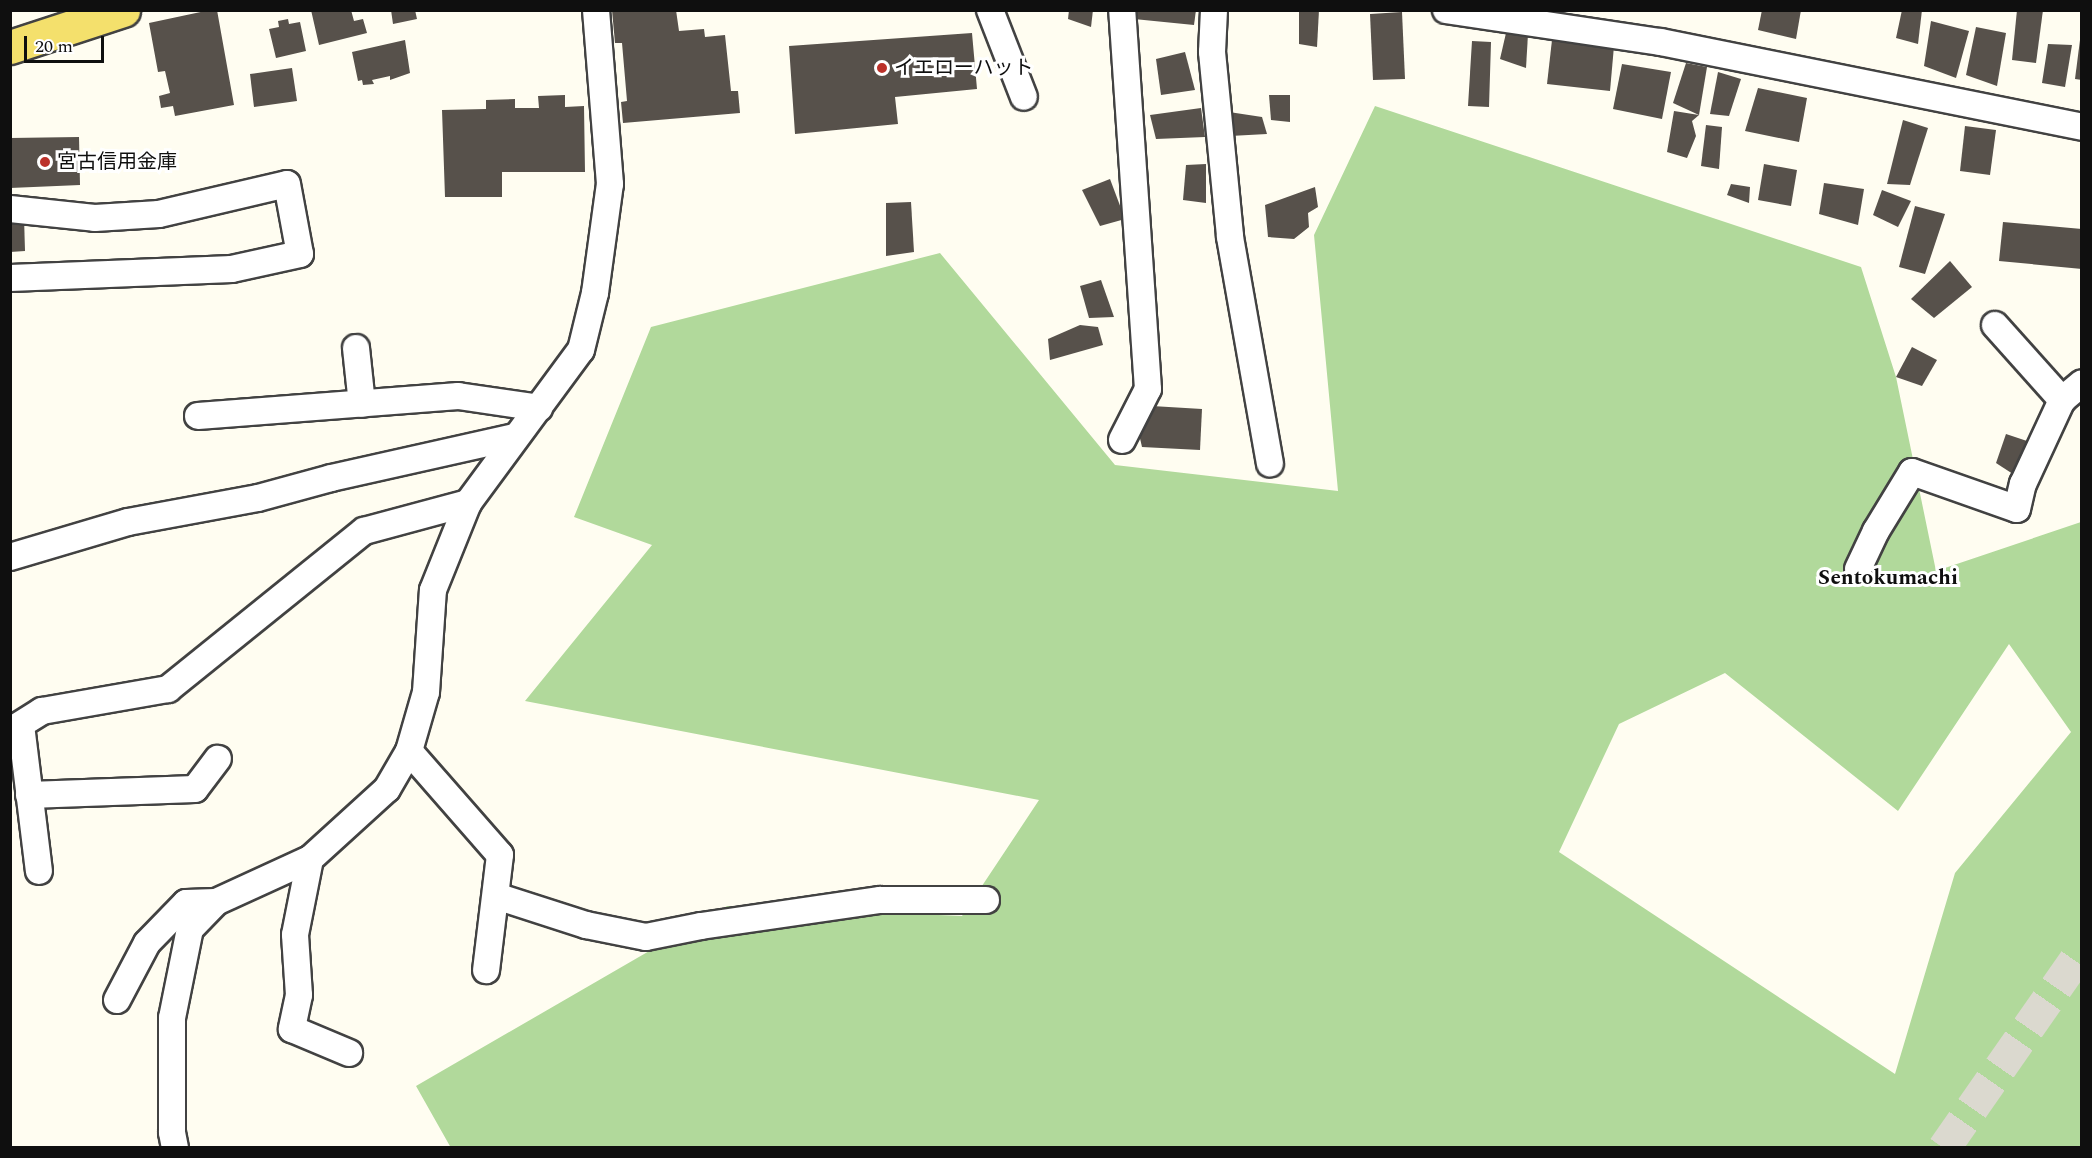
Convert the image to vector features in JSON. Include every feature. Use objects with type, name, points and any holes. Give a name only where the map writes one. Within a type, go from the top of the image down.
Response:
[{"type":"main road","points":[[10,47],[123,10]]},
{"type":"street","points":[[175,1148],[172,1132],[172,1018],[190,929],[216,902],[310,859],[387,789],[410,751],[426,692],[433,590],[468,503],[581,350],[595,293],[610,184],[596,10]]},
{"type":"street","points":[[990,10],[1024,97]]},
{"type":"street","points":[[1122,10],[1148,389],[1122,440]]},
{"type":"street","points":[[1214,10],[1212,52],[1230,237],[1270,463]]},
{"type":"street","points":[[1446,10],[1661,42],[2082,128]]},
{"type":"street","points":[[10,209],[95,219],[159,214],[287,184],[300,254],[232,268],[10,278]]},
{"type":"street","points":[[1995,326],[2062,399]]},
{"type":"street","points":[[356,348],[362,404]]},
{"type":"street","points":[[1858,569],[1876,531],[1912,472],[2017,508],[2023,484],[2062,399],[2082,383]]},
{"type":"street","points":[[198,416],[458,396],[539,408]]},
{"type":"street","points":[[10,557],[128,522],[258,498],[331,478],[516,437]]},
{"type":"street","points":[[39,871],[30,795],[16,728],[42,711],[168,690],[364,531],[468,503]]},
{"type":"street","points":[[410,751],[500,855],[486,970]]},
{"type":"street","points":[[30,795],[195,789],[218,759]]},
{"type":"street","points":[[310,859],[295,935],[299,995],[292,1029],[349,1053]]},
{"type":"street","points":[[496,896],[586,925],[646,937],[701,926],[880,900],[986,900]]},
{"type":"street","points":[[117,1000],[147,943],[186,903],[216,902]]},
{"type":"green space","points":[[1375,106],[1861,267],[1896,377],[1936,571],[2081,522],[2081,1147],[451,1148],[416,1086],[727,906],[962,916],[1039,800],[525,701],[652,545],[574,517],[651,327],[940,253],[1115,465],[1338,491],[1314,235]],"holes":[[[2009,644],[2071,732],[1955,873],[1895,1074],[1559,852],[1619,724],[1725,673],[1898,811]]]},
{"type":"building","points":[[217,10],[234,105],[175,116],[173,106],[161,108],[159,96],[170,93],[165,71],[158,72],[149,23]]},
{"type":"building","points":[[311,10],[351,10],[354,21],[363,19],[367,33],[319,45]]},
{"type":"building","points":[[391,10],[415,10],[417,19],[393,24]]},
{"type":"building","points":[[612,10],[676,10],[679,31],[704,29],[705,37],[725,35],[731,91],[738,91],[740,113],[623,123],[621,102],[627,101],[622,43],[615,43]]},
{"type":"building","points":[[1069,10],[1093,10],[1091,27],[1068,19]]},
{"type":"building","points":[[1133,10],[1196,10],[1194,25],[1134,19]]},
{"type":"building","points":[[1299,10],[1319,10],[1317,47],[1299,44]]},
{"type":"building","points":[[1762,10],[1801,10],[1796,39],[1758,30]]},
{"type":"building","points":[[1902,10],[1922,10],[1918,44],[1896,38]]},
{"type":"building","points":[[2017,10],[2043,10],[2036,63],[2012,60]]},
{"type":"building","points":[[1402,12],[1405,79],[1373,80],[1370,14]]},
{"type":"building","points":[[288,19],[289,24],[300,22],[306,51],[276,58],[269,29],[279,27],[278,21]]},
{"type":"building","points":[[1931,21],[1969,31],[1956,78],[1924,66]]},
{"type":"building","points":[[1976,27],[2006,33],[1997,86],[1966,75]]},
{"type":"building","name":"イエローハット","points":[[972,33],[977,89],[895,97],[898,124],[795,134],[789,46]]},
{"type":"building","points":[[1506,33],[1528,34],[1526,68],[1500,59]]},
{"type":"building","points":[[405,40],[410,73],[390,80],[390,76],[372,80],[374,84],[363,85],[362,80],[358,81],[352,52]]},
{"type":"building","points":[[1552,40],[1614,46],[1610,91],[1547,84]]},
{"type":"building","points":[[2080,40],[2082,41],[2082,80],[2075,79]]},
{"type":"building","points":[[1472,41],[1491,42],[1489,107],[1468,106]]},
{"type":"building","points":[[2048,44],[2072,45],[2065,87],[2042,83]]},
{"type":"building","points":[[1185,52],[1195,90],[1161,95],[1156,59]]},
{"type":"building","points":[[1686,63],[1707,67],[1699,115],[1673,103]]},
{"type":"building","points":[[1622,64],[1671,72],[1662,119],[1613,109]]},
{"type":"building","points":[[292,68],[297,101],[254,107],[250,74]]},
{"type":"building","points":[[1718,72],[1741,79],[1729,116],[1710,114]]},
{"type":"building","points":[[1758,88],[1807,98],[1799,142],[1745,131]]},
{"type":"building","points":[[565,95],[565,107],[584,106],[585,172],[502,172],[502,197],[445,197],[442,110],[486,109],[486,100],[515,99],[515,108],[539,108],[538,96]]},
{"type":"building","points":[[1269,95],[1290,95],[1290,122],[1271,120]]},
{"type":"building","points":[[1201,108],[1205,137],[1156,139],[1150,115]]},
{"type":"building","points":[[1674,111],[1699,115],[1692,121],[1696,136],[1687,158],[1667,152]]},
{"type":"building","points":[[1229,112],[1262,117],[1267,134],[1230,136]]},
{"type":"building","points":[[1903,120],[1928,128],[1910,185],[1887,184]]},
{"type":"building","points":[[1706,125],[1722,127],[1719,169],[1701,166]]},
{"type":"building","points":[[1965,126],[1996,130],[1990,175],[1960,171]]},
{"type":"building","name":"宮古信用金庫","points":[[79,137],[80,185],[10,188],[10,138]]},
{"type":"building","points":[[1206,164],[1206,203],[1183,200],[1186,165]]},
{"type":"building","points":[[1764,164],[1797,170],[1791,206],[1758,200]]},
{"type":"building","points":[[1110,179],[1125,219],[1100,226],[1082,190]]},
{"type":"building","points":[[1824,183],[1864,189],[1858,225],[1819,214]]},
{"type":"building","points":[[1731,184],[1750,187],[1749,203],[1727,195]]},
{"type":"building","points":[[1315,187],[1318,207],[1308,213],[1309,227],[1294,239],[1268,237],[1265,205]]},
{"type":"building","points":[[1882,190],[1911,201],[1898,227],[1873,215]]},
{"type":"building","points":[[911,202],[914,252],[886,256],[886,203]]},
{"type":"building","points":[[1915,206],[1945,214],[1925,274],[1899,267]]},
{"type":"building","points":[[24,217],[25,251],[10,252],[10,218]]},
{"type":"building","points":[[2003,222],[2082,229],[2082,269],[1999,261]]},
{"type":"building","points":[[1950,261],[1972,287],[1934,318],[1911,299]]},
{"type":"building","points":[[1101,280],[1114,317],[1089,318],[1080,286]]},
{"type":"building","points":[[1080,325],[1098,327],[1103,345],[1050,360],[1048,339]]},
{"type":"building","points":[[1912,347],[1937,360],[1922,386],[1896,377]]},
{"type":"building","points":[[1152,406],[1202,409],[1200,450],[1142,447],[1139,434]]},
{"type":"building","points":[[2006,434],[2027,441],[2016,476],[1996,463]]},
{"type":"tunnel","points":[[1944,1148],[2082,950]]},
{"type":"place","name":"イエローハット","points":[[882,68]]},
{"type":"place","name":"宮古信用金庫","points":[[45,162]]},
{"type":"district","name":"Sentokumachi","points":[[1888,578]]}]
